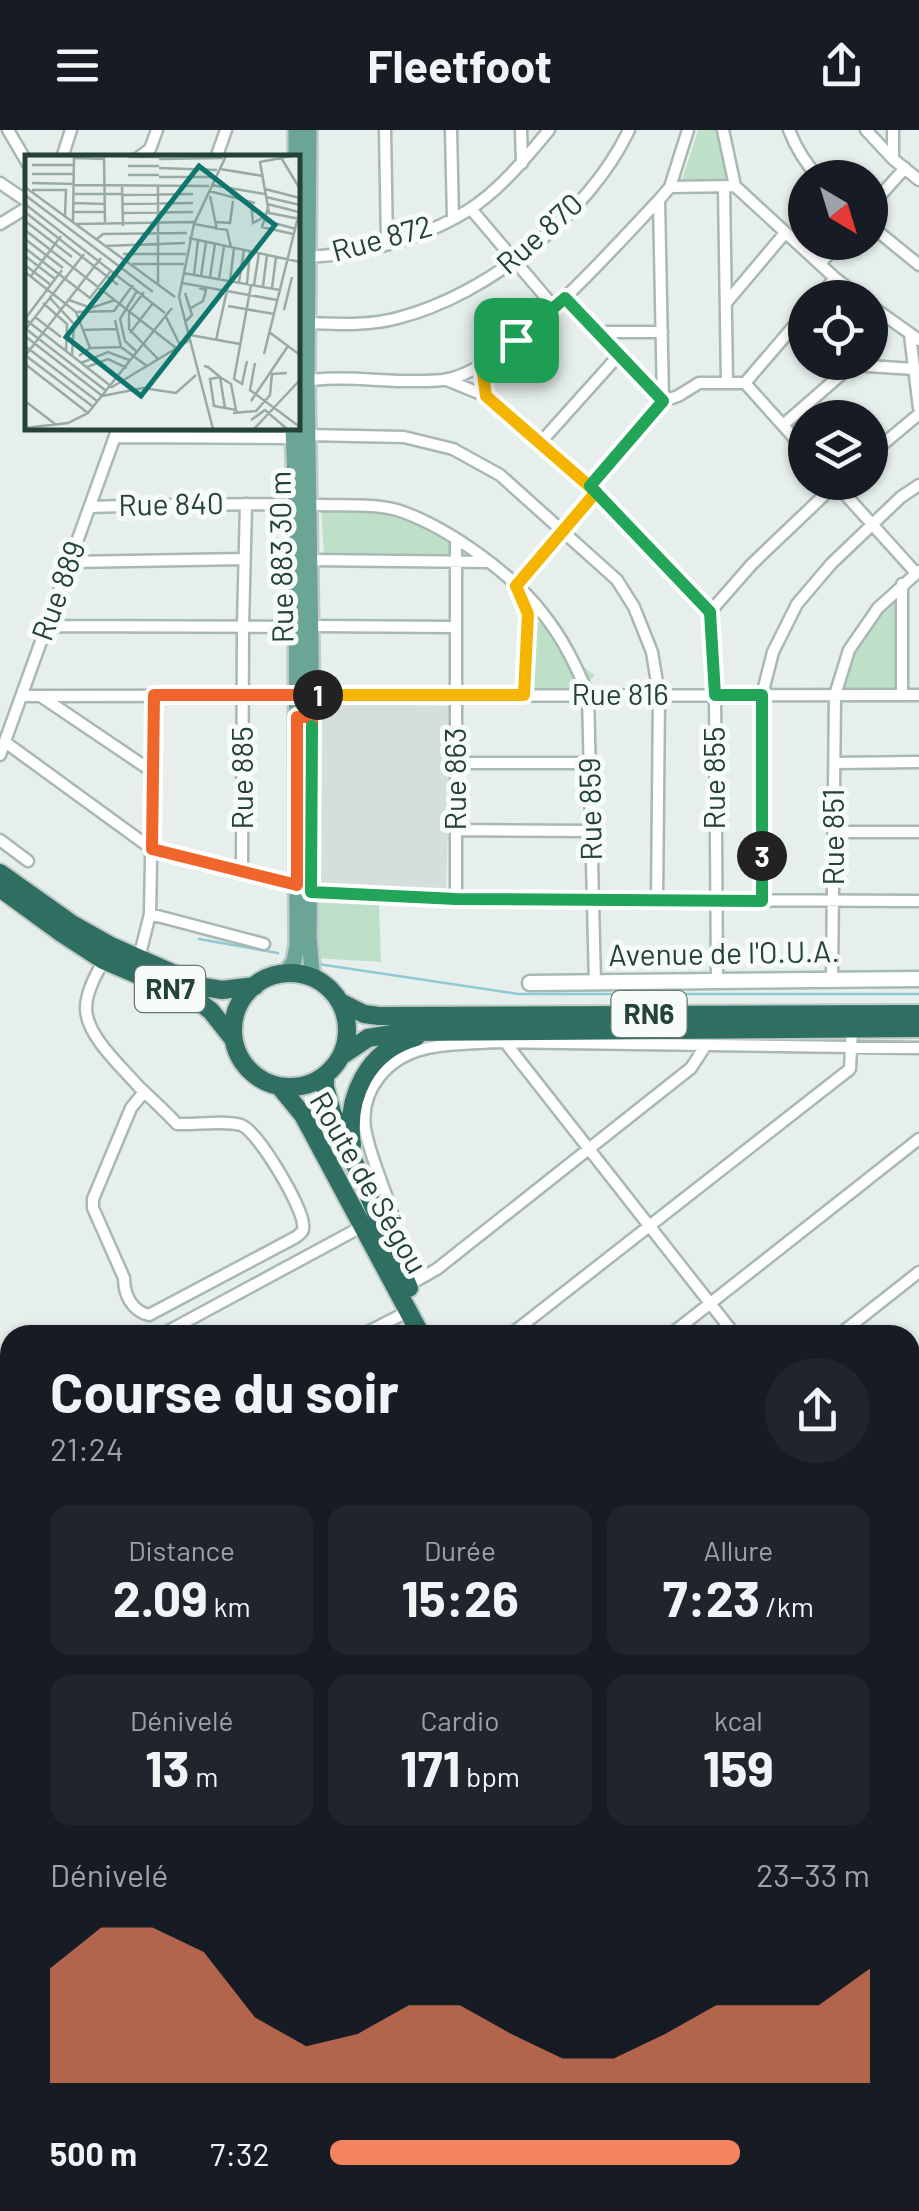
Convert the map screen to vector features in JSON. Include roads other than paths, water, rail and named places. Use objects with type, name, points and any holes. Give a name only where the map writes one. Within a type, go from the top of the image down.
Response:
[{"type":"highway","name":"RN7","points":[[0,873],[107,953],[139,958],[204,987],[222,990],[255,986]]},
{"type":"highway","name":"RN7","points":[[0,887],[63,934],[197,1000],[234,1040]]},
{"type":"highway","points":[[280,1087],[245,1066],[234,1040],[233,1025],[244,996],[269,978],[297,974],[318,981],[340,1002],[347,1034],[341,1056],[326,1075]]},
{"type":"highway","name":"Avenue de l'O.U.A.","points":[[340,1002],[353,1011],[380,1016],[919,1014]]},
{"type":"highway","name":"RN6","points":[[341,1056],[368,1038],[441,1030],[505,1038],[851,1037],[919,1028]]},
{"type":"highway","points":[[359,1174],[349,1126],[354,1094],[373,1062],[390,1048],[441,1030]]},
{"type":"highway","name":"Route de Ségou","points":[[326,1075],[332,1112],[428,1325]]},
{"type":"highway","name":"Route de Ségou","points":[[280,1087],[312,1083],[326,1075]]},
{"type":"highway","name":"Route de Ségou","points":[[280,1087],[303,1115],[417,1325]]},
{"type":"main road","name":"Rue 883 30 m","points":[[300,407],[307,323],[303,257],[309,130]]},
{"type":"main road","name":"Rue 883 30 m","points":[[298,433],[310,560],[304,626],[304,889]]},
{"type":"main road","points":[[302,505],[304,626]]},
{"type":"main road","points":[[286,974],[294,961],[304,889]]},
{"type":"main road","points":[[304,889],[312,972],[318,981]]},
{"type":"street","points":[[8,130],[25,159]]},
{"type":"street","points":[[63,155],[71,130]]},
{"type":"street","points":[[142,155],[150,149],[157,130]]},
{"type":"street","points":[[217,155],[226,130]]},
{"type":"street","points":[[385,130],[387,243]]},
{"type":"street","points":[[451,130],[453,219]]},
{"type":"street","points":[[521,130],[522,164]]},
{"type":"street","name":"Rue 872","points":[[303,257],[354,252],[428,231],[453,219],[471,209],[522,164],[549,130]]},
{"type":"street","name":"Rue 870","points":[[307,323],[358,324],[396,319],[484,282],[515,261],[575,207],[606,169],[629,130]]},
{"type":"street","points":[[302,381],[446,380],[482,366],[565,298],[659,200],[670,187],[688,130]]},
{"type":"street","points":[[723,130],[729,186],[727,383]]},
{"type":"street","points":[[789,130],[804,160]]},
{"type":"street","points":[[866,130],[919,180]]},
{"type":"street","points":[[892,130],[892,158]]},
{"type":"street","points":[[888,186],[904,168]]},
{"type":"street","points":[[0,183],[25,202]]},
{"type":"street","points":[[670,187],[729,186],[838,280]]},
{"type":"street","points":[[659,200],[663,401]]},
{"type":"street","points":[[0,224],[25,206]]},
{"type":"street","points":[[471,209],[554,307]]},
{"type":"street","points":[[726,303],[786,233]]},
{"type":"street","points":[[888,240],[919,265]]},
{"type":"street","points":[[820,264],[823,260]]},
{"type":"street","points":[[565,298],[663,401]]},
{"type":"street","points":[[888,318],[915,338],[919,411],[888,439]]},
{"type":"street","points":[[598,332],[662,332]]},
{"type":"street","points":[[745,383],[788,333]]},
{"type":"street","points":[[540,443],[619,355]]},
{"type":"street","points":[[783,425],[852,365],[914,369]]},
{"type":"street","points":[[482,366],[486,396]]},
{"type":"street","points":[[446,380],[486,396],[593,488],[710,612],[752,564],[818,500]]},
{"type":"street","points":[[524,695],[528,614],[516,586],[663,401],[699,383],[745,383],[788,431]]},
{"type":"street","points":[[116,432],[404,437],[453,448],[500,475],[618,580],[652,652],[659,695],[657,900]]},
{"type":"street","name":"Rue 889","points":[[0,754],[116,432]]},
{"type":"street","points":[[762,901],[762,695],[772,652],[797,604],[831,564],[901,496],[919,485]]},
{"type":"street","points":[[851,500],[917,572]]},
{"type":"street","name":"Rue 885","points":[[242,872],[246,504]]},
{"type":"street","name":"Rue 840","points":[[90,506],[302,505],[374,507],[401,512],[456,540],[516,586],[544,614],[577,666],[588,695]]},
{"type":"street","name":"Rue 863","points":[[456,540],[456,899]]},
{"type":"street","points":[[70,562],[244,559]]},
{"type":"street","points":[[310,560],[489,562]]},
{"type":"street","name":"Rue 851","points":[[832,979],[835,695],[849,650],[878,608],[917,572]]},
{"type":"street","points":[[902,584],[902,695]]},
{"type":"street","name":"Rue 855","points":[[710,612],[715,695],[717,981]]},
{"type":"street","points":[[47,626],[456,627]]},
{"type":"street","points":[[40,695],[153,772]]},
{"type":"street","points":[[139,958],[150,914],[154,695]]},
{"type":"street","name":"Rue 859","points":[[588,695],[595,984]]},
{"type":"street","name":"Rue 816","points":[[22,696],[919,695]]},
{"type":"street","points":[[5,742],[152,849],[304,889],[456,899],[919,902]]},
{"type":"street","points":[[835,763],[919,762]]},
{"type":"street","points":[[456,763],[590,763]]},
{"type":"street","points":[[456,830],[592,831]]},
{"type":"street","points":[[834,832],[919,832]]},
{"type":"street","points":[[0,840],[28,861]]},
{"type":"street","points":[[150,914],[264,944]]},
{"type":"street","points":[[107,953],[86,1008],[97,1038],[177,1124],[239,1124],[252,1131],[263,1144],[304,1227],[296,1237],[149,1315],[138,1313],[132,1306],[93,1208],[93,1199],[126,1120],[144,1092]]},
{"type":"street","name":"Avenue de l'O.U.A.","points":[[530,983],[919,979]]},
{"type":"street","points":[[523,1325],[850,1069],[851,1037]]},
{"type":"street","points":[[384,1232],[393,1217],[364,1111],[376,1079],[398,1060],[424,1049],[505,1038],[706,1045],[851,1037],[919,1048]]},
{"type":"street","points":[[505,1038],[728,1325]]},
{"type":"street","points":[[408,1286],[438,1269],[691,1068],[706,1045]]},
{"type":"street","points":[[682,1325],[919,1140]]},
{"type":"street","points":[[180,1325],[363,1226]]},
{"type":"street","points":[[852,1325],[919,1272]]},
{"type":"street","points":[[382,1325],[409,1311]]},
{"type":"waterway","points":[[199,939],[278,953]]},
{"type":"waterway","points":[[318,964],[518,994],[919,994]]}]
